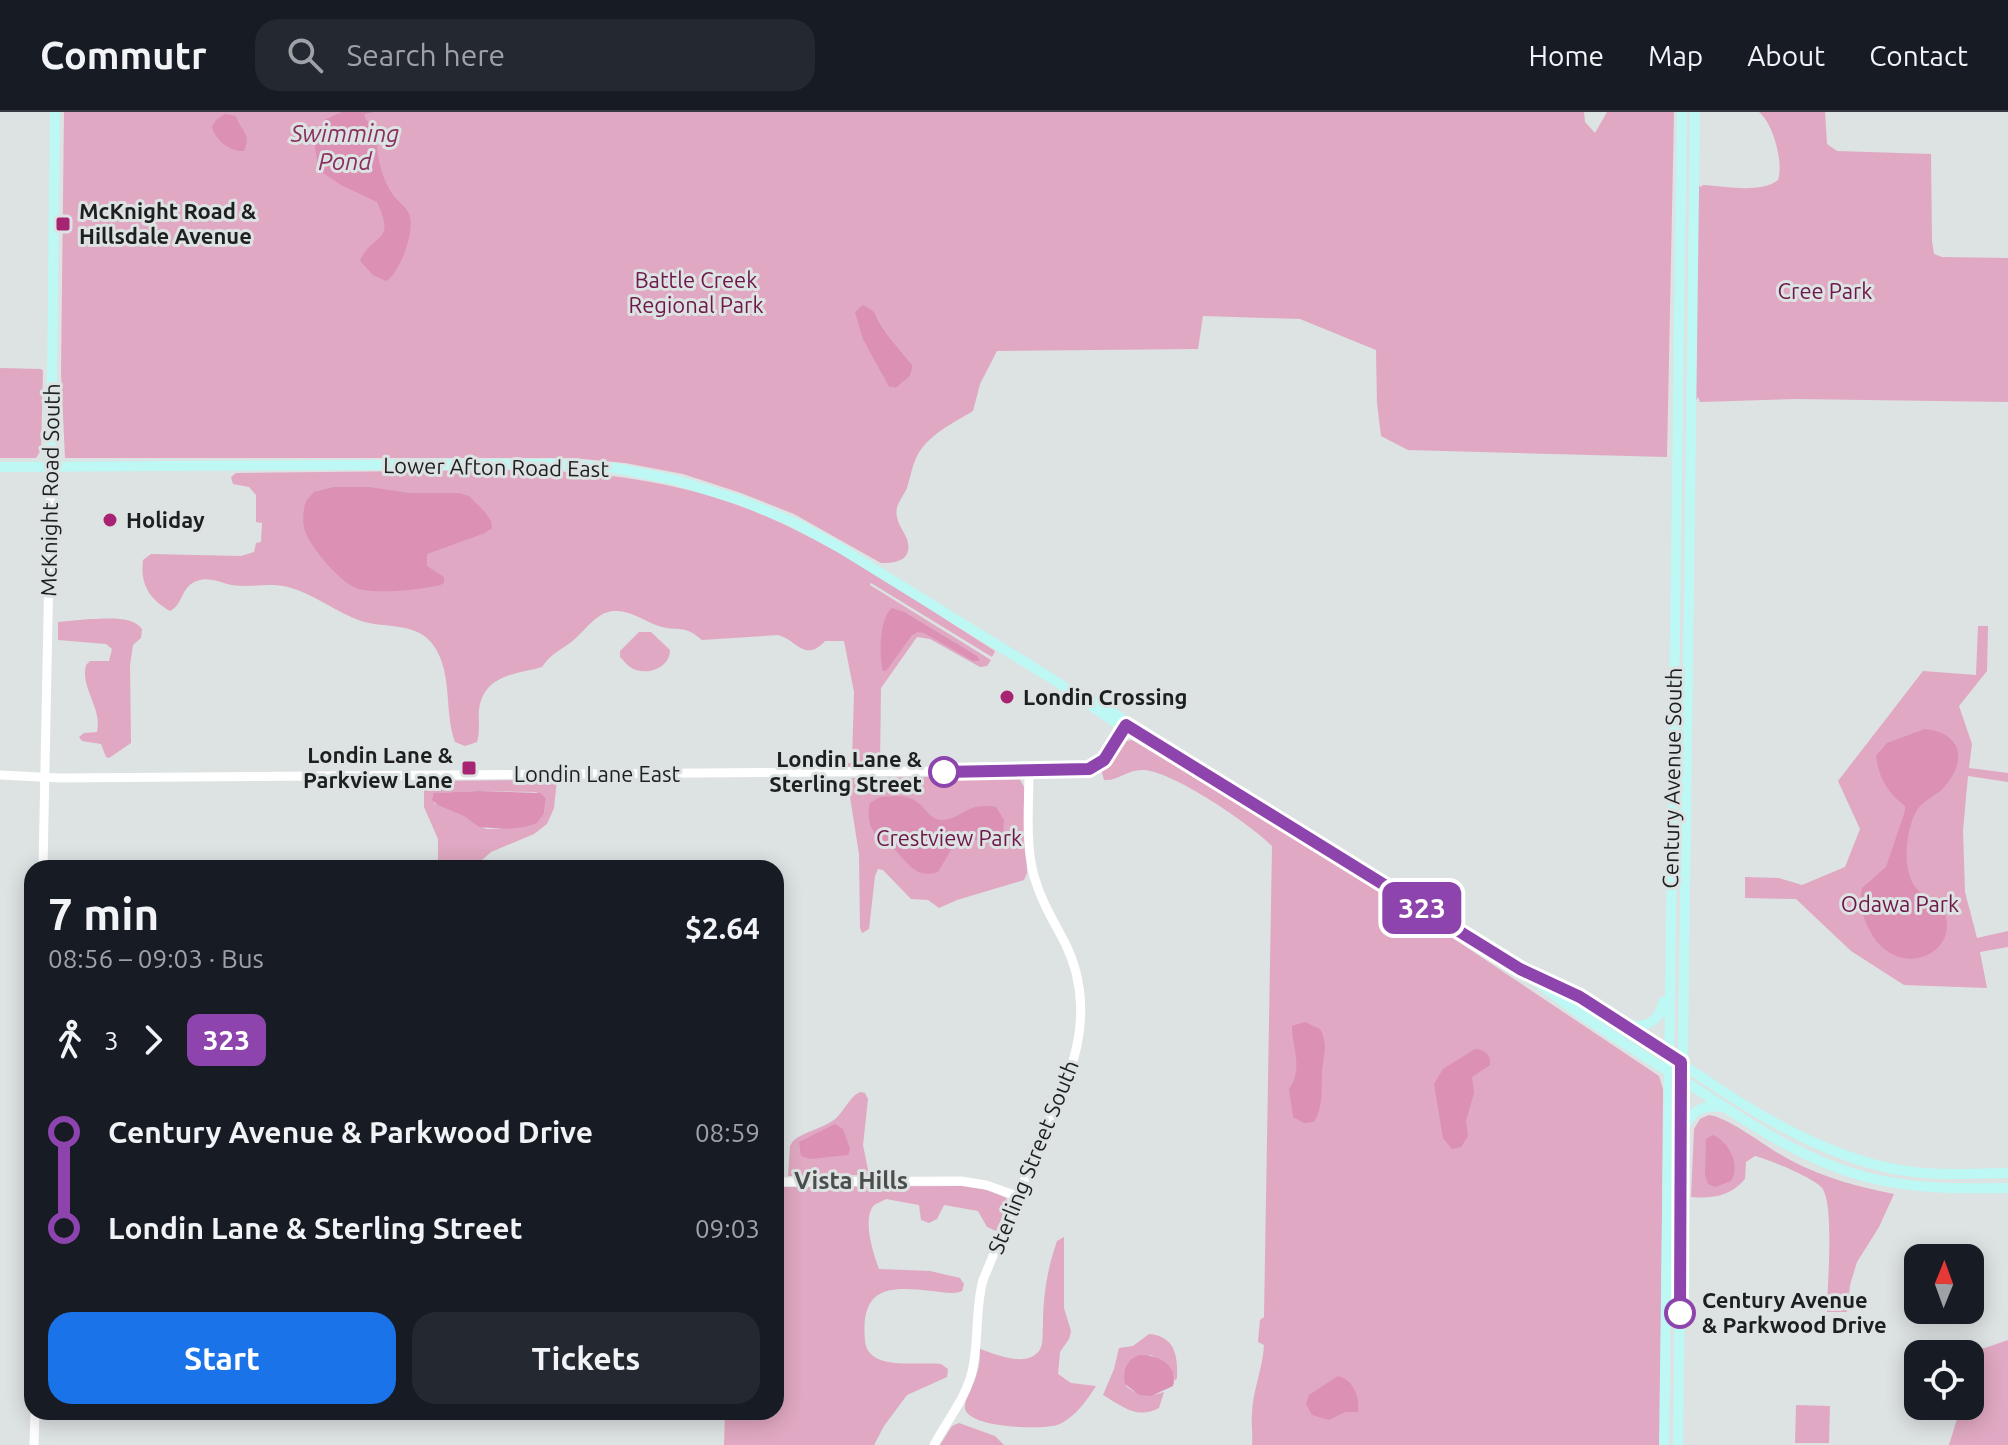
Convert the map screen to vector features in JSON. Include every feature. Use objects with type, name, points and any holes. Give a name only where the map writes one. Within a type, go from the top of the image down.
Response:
[{"type":"main road","name":"McKnight Road South","points":[[51,468],[55,112]]},
{"type":"main road","name":"Century Avenue South","points":[[1664,1445],[1682,112]]},
{"type":"main road","name":"Century Avenue South","points":[[1678,1445],[1695,112]]},
{"type":"main road","name":"Lower Afton Road East","points":[[0,467],[552,464],[595,466],[656,476],[716,492],[793,522],[846,551],[1077,695],[1092,699],[1120,717],[1126,725],[1520,969],[1571,1008],[1794,1150],[1859,1175],[1921,1187],[2008,1188]]},
{"type":"main road","name":"Lower Afton Road East","points":[[1520,969],[1580,997],[1784,1128],[1847,1156],[1907,1171],[2008,1173]]},
{"type":"main road","points":[[1621,1024],[1640,1027],[1657,1019],[1662,1012],[1669,984]]},
{"type":"main road","points":[[1680,1133],[1698,1109],[1712,1106],[1726,1108]]},
{"type":"street","name":"McKnight Road South","points":[[43,860],[51,468]]},
{"type":"street","name":"Londin Lane East","points":[[0,775],[45,778],[1084,770],[1094,768],[1106,758],[1126,725]]},
{"type":"street","name":"Sterling Street South","points":[[934,1445],[971,1377],[981,1288],[1074,1058],[1081,1015],[1074,965],[1042,901],[1032,869],[1029,771]]},
{"type":"street","points":[[784,1182],[961,1181],[986,1185],[1017,1196]]},
{"type":"street","points":[[34,1445],[35,1420]]},
{"type":"green space","name":"Battle Creek Regional Park","points":[[64,112],[1584,112],[1585,122],[1595,133],[1607,112],[1674,112],[1667,457],[1408,450],[1381,436],[1376,350],[1300,319],[1203,316],[1198,349],[997,351],[980,384],[973,411],[933,436],[916,458],[896,513],[908,542],[908,551],[901,560],[881,563],[794,514],[741,493],[683,474],[625,463],[573,458],[65,458],[61,372]],"holes":[[[877,317],[913,366],[910,376],[896,388],[889,387],[881,372]]]},
{"type":"green space","name":"Cree Park","points":[[1759,112],[1825,112],[1827,144],[1837,151],[1931,154],[1934,254],[1942,257],[2008,258],[2008,402],[1796,399],[1700,402],[1698,397],[1695,402],[1698,185],[1752,188],[1778,180],[1780,164],[1776,144],[1769,125]]},
{"type":"green space","points":[[0,368],[43,371],[41,450],[36,458],[0,458]]},
{"type":"green space","points":[[514,470],[580,473],[645,481],[708,495],[739,506],[828,547],[995,651],[992,657],[871,583],[991,660],[987,666],[980,667],[930,639],[917,637],[881,688],[880,766],[838,767],[852,762],[854,692],[844,641],[825,641],[812,650],[806,650],[778,635],[702,640],[687,630],[662,627],[627,613],[608,612],[596,618],[542,667],[505,676],[490,686],[480,704],[477,742],[465,746],[455,742],[440,657],[427,638],[419,633],[361,621],[288,587],[201,580],[188,587],[170,611],[151,596],[145,584],[143,560],[151,554],[241,556],[254,552],[256,543],[261,542],[262,523],[256,522],[256,495],[249,487],[233,484],[231,477],[236,473]]},
{"type":"green space","points":[[125,620],[142,629],[141,638],[133,645],[130,665],[131,743],[109,758],[101,744],[82,741],[79,737],[84,733],[97,732],[98,723],[86,682],[86,665],[90,661],[109,661],[112,649],[106,644],[58,640],[58,622]]},
{"type":"green space","name":"Odawa Park","points":[[1978,626],[1988,626],[1987,671],[1959,706],[1972,744],[1969,768],[2008,773],[2008,782],[1968,776],[1963,830],[1965,892],[1977,938],[2008,931],[2008,947],[1980,952],[1987,988],[1904,985],[1851,951],[1796,899],[1745,898],[1745,877],[1779,878],[1802,885],[1845,867],[1860,829],[1838,781],[1923,671],[1976,675]]},
{"type":"green space","points":[[639,632],[651,632],[670,650],[669,657],[661,666],[649,671],[636,670],[620,657],[620,651]]},
{"type":"green space","points":[[1132,740],[1381,890],[1659,1076],[1663,1089],[1660,1445],[1252,1445],[1253,1404],[1264,1345],[1258,1342],[1260,1320],[1264,1317],[1272,846],[1211,800],[1157,773],[1138,770],[1104,780],[1101,769],[1122,742]]},
{"type":"green space","name":"Crestview Park","points":[[847,778],[1019,778],[1024,787],[1027,873],[1024,880],[939,908],[928,900],[911,899],[883,870],[878,869],[869,929],[862,933],[859,854]]},
{"type":"green space","points":[[557,780],[554,808],[547,824],[534,834],[491,852],[482,860],[438,860],[438,839],[424,807],[424,781]],"holes":[[[478,791],[536,792],[546,798],[544,813],[505,829],[486,829],[460,813],[434,803],[437,793]]]},
{"type":"green space","points":[[860,1092],[865,1093],[868,1099],[863,1145],[869,1175],[788,1176],[793,1141],[834,1120]]},
{"type":"green space","points":[[1709,1115],[1728,1122],[1783,1156],[1817,1172],[1894,1194],[1879,1227],[1857,1262],[1847,1312],[1827,1312],[1828,1211],[1826,1197],[1817,1184],[1790,1169],[1755,1156],[1746,1162],[1745,1179],[1734,1189],[1714,1197],[1691,1197],[1694,1129],[1700,1119]]},
{"type":"green space","points":[[961,1186],[988,1190],[1006,1198],[1008,1204],[996,1231],[987,1227],[978,1211],[944,1205],[937,1219],[929,1223],[921,1220],[919,1205],[886,1199],[874,1205],[869,1219],[870,1236],[879,1269],[930,1271],[960,1278],[964,1284],[962,1291],[955,1293],[891,1290],[880,1294],[867,1309],[865,1341],[868,1351],[875,1357],[896,1363],[941,1364],[948,1369],[947,1377],[907,1395],[874,1445],[724,1445],[725,1420],[784,1420],[784,1187]]},
{"type":"green space","points":[[1064,1237],[1064,1308],[1071,1331],[1060,1352],[1058,1374],[1071,1383],[1096,1386],[1074,1414],[1057,1425],[1006,1426],[978,1420],[969,1415],[965,1408],[978,1370],[980,1349],[1019,1359],[1026,1359],[1039,1351],[1048,1273],[1057,1241]]},
{"type":"green space","points":[[1149,1334],[1170,1343],[1177,1362],[1177,1378],[1175,1381],[1166,1365],[1150,1355],[1124,1373],[1126,1386],[1135,1392],[1149,1395],[1164,1392],[1159,1408],[1144,1413],[1123,1407],[1103,1395],[1119,1348],[1133,1346]]},
{"type":"green space","points":[[2008,1340],[2008,1445],[1949,1445],[1957,1420],[1984,1420],[1985,1348]]},
{"type":"green space","points":[[1796,1405],[1830,1406],[1829,1443],[1795,1443]]},
{"type":"green space","points":[[959,1423],[995,1436],[1004,1445],[940,1445],[952,1426]]},
{"type":"water","name":"Swimming Pond","points":[[342,112],[374,112],[364,114],[366,120],[378,129],[377,145],[382,172],[411,221],[405,250],[396,270],[386,281],[373,275],[360,261],[384,232],[383,216],[377,202],[341,185],[319,170],[314,142],[324,120]]},
{"type":"water","points":[[225,114],[236,116],[245,133],[244,151],[229,147],[214,132],[212,127],[216,120]]},
{"type":"water","points":[[863,305],[873,311],[886,333],[913,366],[910,376],[896,388],[889,387],[863,339],[855,312]]},
{"type":"water","points":[[334,487],[459,493],[469,496],[484,511],[492,528],[427,554],[427,566],[444,577],[444,583],[440,585],[400,591],[359,589],[344,581],[328,565],[308,538],[304,527],[306,501],[314,492]]},
{"type":"water","points":[[892,608],[904,612],[977,656],[980,661],[973,661],[918,632],[912,635],[883,671],[882,628]]},
{"type":"water","points":[[1925,729],[1937,731],[1953,742],[1957,749],[1957,766],[1945,786],[1917,810],[1909,834],[1908,870],[1912,883],[1944,911],[1947,927],[1943,940],[1934,951],[1908,959],[1893,954],[1879,943],[1865,920],[1861,898],[1862,888],[1886,867],[1905,811],[1905,806],[1885,784],[1876,756],[1887,743]]},
{"type":"water","points":[[434,793],[540,793],[546,798],[544,813],[537,823],[525,827],[479,827],[432,800]]},
{"type":"water","points":[[900,796],[916,801],[932,817],[942,820],[977,807],[996,807],[1004,820],[1003,833],[989,839],[956,841],[938,872],[917,871],[875,834],[870,823],[870,803],[880,797]]},
{"type":"water","points":[[1305,1022],[1320,1029],[1325,1046],[1319,1109],[1314,1122],[1304,1123],[1293,1117],[1289,1089],[1297,1066],[1292,1026]]},
{"type":"water","points":[[1475,1049],[1487,1054],[1490,1065],[1472,1077],[1474,1093],[1466,1121],[1468,1136],[1461,1147],[1452,1149],[1443,1138],[1434,1084],[1443,1069]]},
{"type":"water","points":[[835,1124],[843,1129],[850,1149],[848,1155],[810,1159],[801,1156],[799,1142]]},
{"type":"water","points":[[1713,1135],[1728,1148],[1735,1168],[1731,1181],[1715,1187],[1708,1184],[1705,1175],[1706,1139]]},
{"type":"water","points":[[1139,1355],[1153,1356],[1165,1362],[1173,1372],[1173,1386],[1151,1396],[1139,1395],[1125,1384],[1126,1366]]},
{"type":"water","points":[[1338,1376],[1348,1381],[1355,1390],[1358,1412],[1345,1412],[1329,1420],[1312,1415],[1306,1404],[1309,1395]]},
{"type":"bus line","name":"323","points":[[944,772],[1089,769],[1104,760],[1126,725],[1520,969],[1580,997],[1681,1062],[1680,1313]]},
{"type":"place","name":"McKnight Road & Hillsdale Avenue","points":[[63,224]]},
{"type":"place","name":"Holiday","points":[[110,520]]},
{"type":"place","name":"Londin Crossing","points":[[1007,697]]},
{"type":"place","name":"Londin Lane & Parkview Lane","points":[[469,768]]},
{"type":"place","name":"Londin Lane & Sterling Street","points":[[944,772]]},
{"type":"place","name":"Century Avenue & Parkwood Drive","points":[[1680,1313]]},
{"type":"district","name":"Vista Hills","points":[[851,1181]]}]
